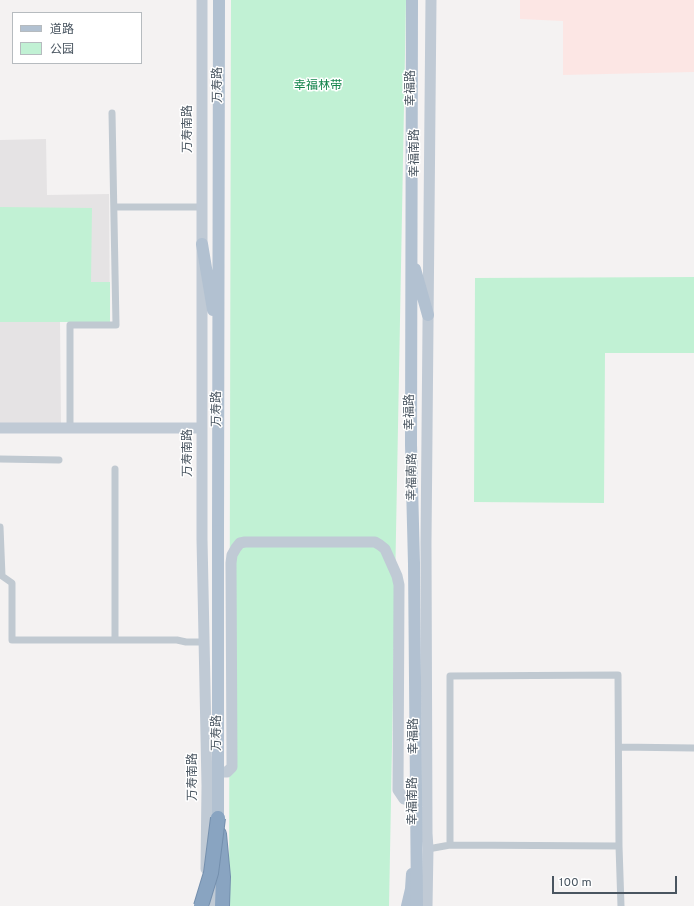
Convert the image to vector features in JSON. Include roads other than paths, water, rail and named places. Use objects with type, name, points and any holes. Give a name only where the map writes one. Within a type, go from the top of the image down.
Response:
[{"type":"highway","points":[[201,906],[211,873],[218,818]]},
{"type":"highway","points":[[218,818],[223,877],[222,906]]},
{"type":"main road","name":"万寿南路","points":[[202,0],[202,428],[207,772],[206,906]]},
{"type":"main road","name":"万寿路","points":[[218,818],[219,0]]},
{"type":"main road","name":"幸福路","points":[[412,0],[411,445],[414,564],[415,825]]},
{"type":"main road","name":"幸福南路","points":[[427,906],[426,542],[431,0]]},
{"type":"main road","points":[[202,244],[218,346]]},
{"type":"main road","points":[[411,255],[428,314]]},
{"type":"main road","points":[[0,428],[202,428]]},
{"type":"main road","points":[[207,772],[227,772],[232,767],[231,564],[232,555],[236,548],[240,543],[245,542],[374,542],[385,549],[397,576],[399,585],[398,790],[404,799],[427,801]]},
{"type":"main road","points":[[407,906],[411,889],[415,825]]},
{"type":"main road","points":[[415,825],[416,906]]},
{"type":"main road","points":[[206,865],[214,883],[215,906]]},
{"type":"main road","points":[[413,906],[415,899],[428,876]]},
{"type":"street","points":[[70,428],[70,325],[116,325],[112,113]]},
{"type":"street","points":[[114,207],[202,207]]},
{"type":"street","points":[[0,459],[59,460]]},
{"type":"street","points":[[115,469],[115,640]]},
{"type":"street","points":[[0,527],[2,576],[12,583],[12,640],[178,640],[186,642],[204,642]]},
{"type":"street","points":[[450,845],[450,676],[618,675],[619,846],[621,906]]},
{"type":"street","points":[[619,747],[694,748]]},
{"type":"street","points":[[428,849],[450,845],[619,846]]},
{"type":"park label","name":"幸福林带","points":[[318,87]]}]
